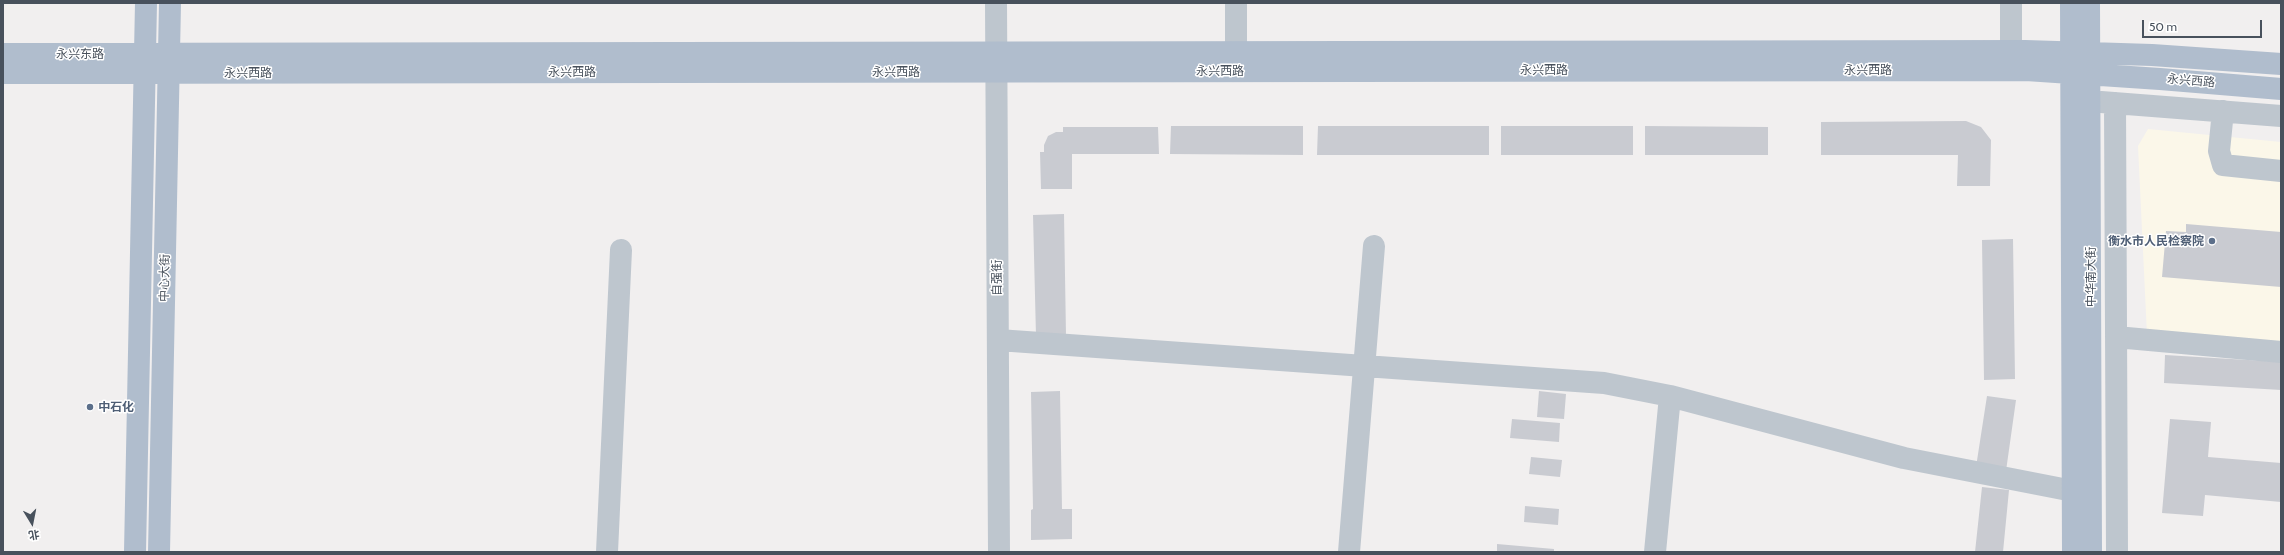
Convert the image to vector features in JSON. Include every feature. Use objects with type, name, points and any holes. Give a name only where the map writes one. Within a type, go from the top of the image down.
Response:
[{"type":"main road","name":"中心大街","points":[[146,3],[157,63],[159,552]]},
{"type":"main road","name":"中心大街","points":[[136,552],[157,63],[170,3]]},
{"type":"main road","name":"中华南大街","points":[[2071,3],[2080,52],[2081,74],[2073,552]]},
{"type":"main road","name":"中华南大街","points":[[2080,52],[2089,3]]},
{"type":"main road","name":"永兴西路","points":[[996,62],[1236,52],[2011,51],[2080,52],[2281,64]]},
{"type":"main road","name":"永兴东路","points":[[3,54],[157,63]]},
{"type":"main road","name":"永兴西路","points":[[157,63],[996,62],[2026,70],[2281,89]]},
{"type":"main road","name":"永兴东路","points":[[3,72],[157,63]]},
{"type":"main road","name":"中华南大街","points":[[2081,74],[2090,101],[2091,552]]},
{"type":"street","name":"自强街","points":[[996,3],[999,552]]},
{"type":"street","points":[[1236,3],[1236,52]]},
{"type":"street","points":[[2011,3],[2011,51]]},
{"type":"street","points":[[2090,101],[2281,116]]},
{"type":"street","points":[[2115,103],[2117,552]]},
{"type":"street","points":[[2223,111],[2219,151],[2223,165],[2281,171]]},
{"type":"street","points":[[1349,552],[1374,246]]},
{"type":"street","points":[[607,552],[621,250]]},
{"type":"street","points":[[2116,337],[2281,352]]},
{"type":"street","points":[[998,340],[1604,383],[1670,396],[1904,458],[2073,491]]},
{"type":"street","points":[[1655,552],[1670,396]]},
{"type":"shaded area","name":"衡水市人民检察院","points":[[2148,129],[2281,142],[2281,345],[2147,335],[2138,146]]},
{"type":"building","points":[[1966,121],[1981,127],[1991,140],[1990,186],[1957,186],[1958,155],[1821,155],[1821,122]]},
{"type":"building","points":[[1171,126],[1303,126],[1303,155],[1170,154]]},
{"type":"building","points":[[1318,126],[1489,126],[1489,155],[1317,155]]},
{"type":"building","points":[[1501,126],[1633,126],[1633,155],[1501,155]]},
{"type":"building","points":[[1645,126],[1768,127],[1768,155],[1645,155]]},
{"type":"building","points":[[1063,127],[1158,127],[1159,154],[1072,154],[1072,189],[1041,189],[1040,152],[1044,152],[1044,145],[1048,136],[1056,132],[1063,132]]},
{"type":"building","points":[[1064,214],[1066,336],[1036,336],[1033,215]]},
{"type":"building","points":[[2186,224],[2281,232],[2281,287],[2162,277],[2166,231],[2186,232]]},
{"type":"building","points":[[2013,239],[2015,379],[1984,380],[1982,240]]},
{"type":"building","points":[[2165,355],[2281,362],[2281,390],[2164,383]]},
{"type":"building","points":[[1060,391],[1062,509],[1072,509],[1072,539],[1031,540],[1031,510],[1033,509],[1031,392]]},
{"type":"building","points":[[1539,391],[1566,394],[1564,419],[1537,417]]},
{"type":"building","points":[[1987,396],[2016,400],[2006,471],[1976,467]]},
{"type":"building","points":[[1512,419],[1560,423],[1559,442],[1510,438]]},
{"type":"building","points":[[2170,419],[2211,422],[2208,457],[2281,463],[2281,502],[2205,495],[2203,516],[2162,513]]},
{"type":"building","points":[[1531,457],[1562,460],[1560,477],[1529,474]]},
{"type":"building","points":[[1982,487],[2009,490],[2003,552],[1975,552]]},
{"type":"building","points":[[1525,506],[1559,509],[1558,525],[1524,522]]},
{"type":"building","points":[[1497,544],[1554,549],[1554,552],[1497,552]]},
{"type":"place","name":"衡水市人民检察院","points":[[2212,241]]},
{"type":"place","name":"中石化","points":[[90,407]]}]
